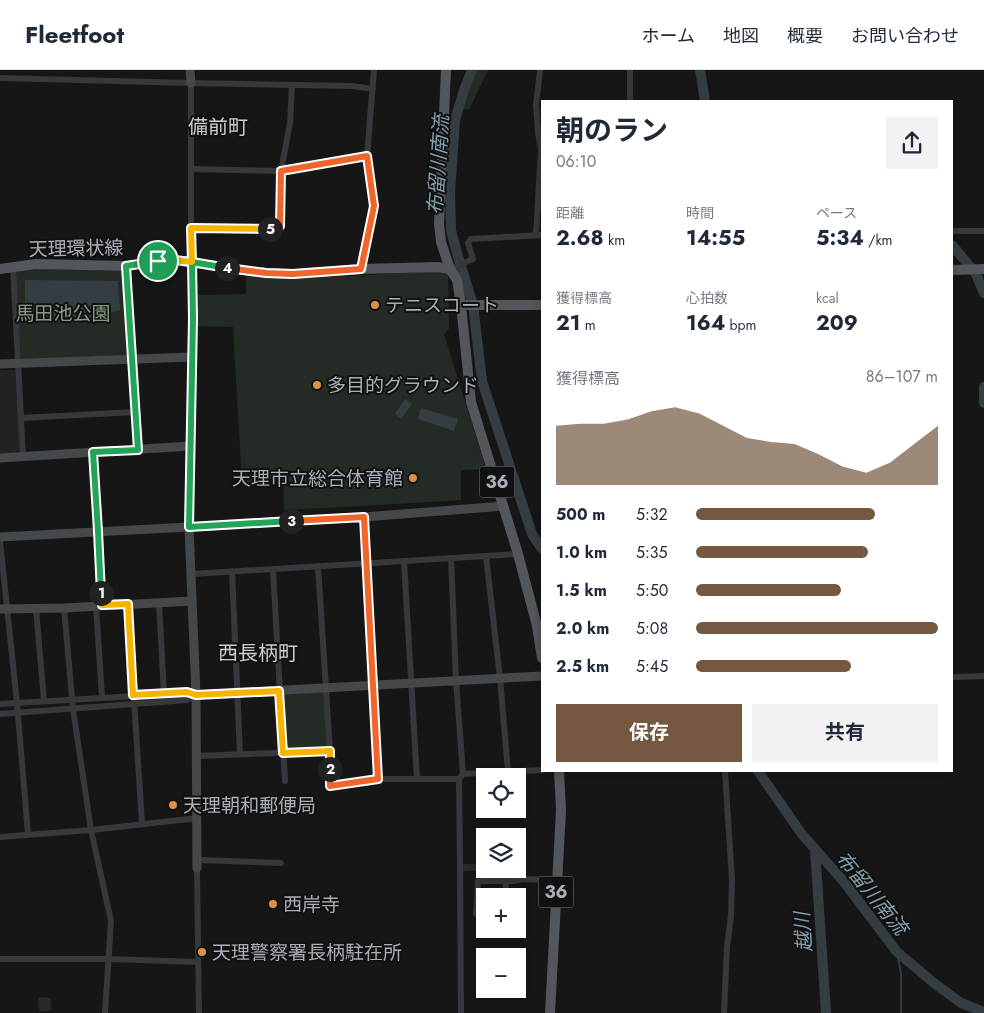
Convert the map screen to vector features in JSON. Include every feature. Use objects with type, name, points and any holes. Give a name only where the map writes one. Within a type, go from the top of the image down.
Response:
[{"type":"main road","name":"36","points":[[446,70],[439,224],[441,242],[457,280],[463,305],[472,402],[518,554],[537,626],[541,652]]},
{"type":"main road","name":"天理環状線","points":[[0,269],[36,264],[126,266],[174,260],[266,273],[293,274],[361,269],[452,268]]},
{"type":"main road","points":[[953,270],[984,269]]},
{"type":"main road","points":[[463,305],[541,305]]},
{"type":"main road","name":"36","points":[[550,1013],[561,810],[560,772]]},
{"type":"street","points":[[190,70],[192,357],[189,527],[196,695],[199,1013]]},
{"type":"street","points":[[361,269],[374,206],[367,156],[374,70]]},
{"type":"street","points":[[452,268],[473,259],[468,244],[471,239],[539,235],[540,149],[536,105],[540,70]]},
{"type":"street","points":[[630,70],[630,100]]},
{"type":"street","points":[[0,78],[352,86],[373,89]]},
{"type":"street","points":[[191,228],[270,230],[280,226],[281,171],[290,122],[292,85]]},
{"type":"street","points":[[191,169],[281,171],[367,156]]},
{"type":"street","points":[[953,231],[984,231]]},
{"type":"street","points":[[126,266],[138,450]]},
{"type":"street","points":[[13,267],[23,457]]},
{"type":"street","points":[[0,364],[192,357]]},
{"type":"street","points":[[21,418],[135,412]]},
{"type":"street","points":[[0,458],[190,446]]},
{"type":"street","points":[[93,452],[98,531],[102,697]]},
{"type":"street","points":[[28,834],[17,703],[4,609],[0,539],[98,531],[364,517],[504,506]]},
{"type":"street","points":[[364,517],[378,779]]},
{"type":"street","points":[[191,574],[518,554]]},
{"type":"street","points":[[486,556],[500,678],[508,768]]},
{"type":"street","points":[[451,558],[461,777],[461,1013]]},
{"type":"street","points":[[404,561],[417,779]]},
{"type":"street","points":[[318,566],[330,751],[330,786],[378,779],[476,775]]},
{"type":"street","points":[[273,569],[285,781]]},
{"type":"street","points":[[232,571],[240,754]]},
{"type":"street","points":[[4,609],[192,602]]},
{"type":"street","points":[[159,603],[164,694]]},
{"type":"street","points":[[128,604],[142,824]]},
{"type":"street","points":[[64,608],[74,709],[90,830],[111,921],[105,1013]]},
{"type":"street","points":[[36,609],[44,701]]},
{"type":"street","points":[[0,704],[187,692],[196,695],[541,676]]},
{"type":"street","points":[[953,677],[984,676]]},
{"type":"street","points":[[0,714],[188,700],[196,695]]},
{"type":"street","points":[[197,756],[330,751]]},
{"type":"street","points":[[526,771],[541,770]]},
{"type":"street","points":[[724,1013],[732,880],[725,772]]},
{"type":"street","points":[[0,837],[90,830],[198,818]]},
{"type":"street","points":[[197,864],[281,863]]},
{"type":"street","points":[[478,888],[478,881],[557,880]]},
{"type":"street","points":[[506,881],[506,888]]},
{"type":"street","points":[[0,958],[198,962]]},
{"type":"shaded area","points":[[25,280],[118,281],[120,310],[79,323],[25,320]]},
{"type":"shaded area","points":[[0,370],[17,370],[20,452],[0,454]]},
{"type":"shaded area","points":[[405,399],[412,404],[401,419],[395,414]]},
{"type":"shaded area","points":[[421,408],[458,419],[454,431],[418,419]]},
{"type":"green space","points":[[473,70],[488,70],[469,110],[461,108]]},
{"type":"green space","name":"馬田池公園","points":[[18,270],[122,271],[124,273],[129,351],[126,355],[22,359],[16,273]]},
{"type":"green space","points":[[442,271],[448,274],[449,329],[444,334],[486,469],[461,470],[461,500],[284,510],[283,481],[242,483],[233,327],[197,326],[198,295],[246,294],[246,275],[287,279]]},
{"type":"green space","points":[[326,690],[329,747],[326,749],[288,751],[284,749],[280,700],[285,693]]},
{"type":"green space","points":[[461,864],[476,864],[476,871],[462,871]]},
{"type":"green space","points":[[38,997],[51,998],[51,1011],[39,1011]]},
{"type":"waterway","name":"布留川南流","points":[[472,70],[455,120],[450,193],[451,230],[473,305],[482,381],[532,534],[541,548]]},
{"type":"waterway","points":[[700,70],[705,100]]},
{"type":"waterway","points":[[953,246],[976,274],[984,293]]},
{"type":"waterway","points":[[984,387],[984,403]]},
{"type":"waterway","name":"布留川南流","points":[[759,772],[801,833],[844,882],[897,952],[961,1003],[984,1012]]},
{"type":"waterway","name":"越川","points":[[815,849],[826,1013]]},
{"type":"waterway","points":[[897,952],[901,974],[901,1013]]},
{"type":"place","name":"テニスコート","points":[[375,305]]},
{"type":"place","name":"多目的グラウンド","points":[[317,385]]},
{"type":"place","name":"天理市立総合体育館","points":[[413,478]]},
{"type":"place","name":"天理朝和郵便局","points":[[173,805]]},
{"type":"place","name":"西岸寺","points":[[273,904]]},
{"type":"place","name":"天理警察署長柄駐在所","points":[[202,952]]},
{"type":"district","name":"備前町","points":[[218,127]]},
{"type":"district","name":"西長柄町","points":[[258,653]]},
{"type":"route","points":[[158,261],[126,266],[138,450],[93,452],[102,605],[128,604],[133,695],[187,692],[196,695],[279,691],[283,753],[330,751],[330,786],[378,779],[364,517],[189,527],[193,319],[192,262],[266,273],[293,274],[361,269],[374,206],[367,156],[281,171],[280,226],[270,230],[191,228],[192,262],[158,261]]}]
